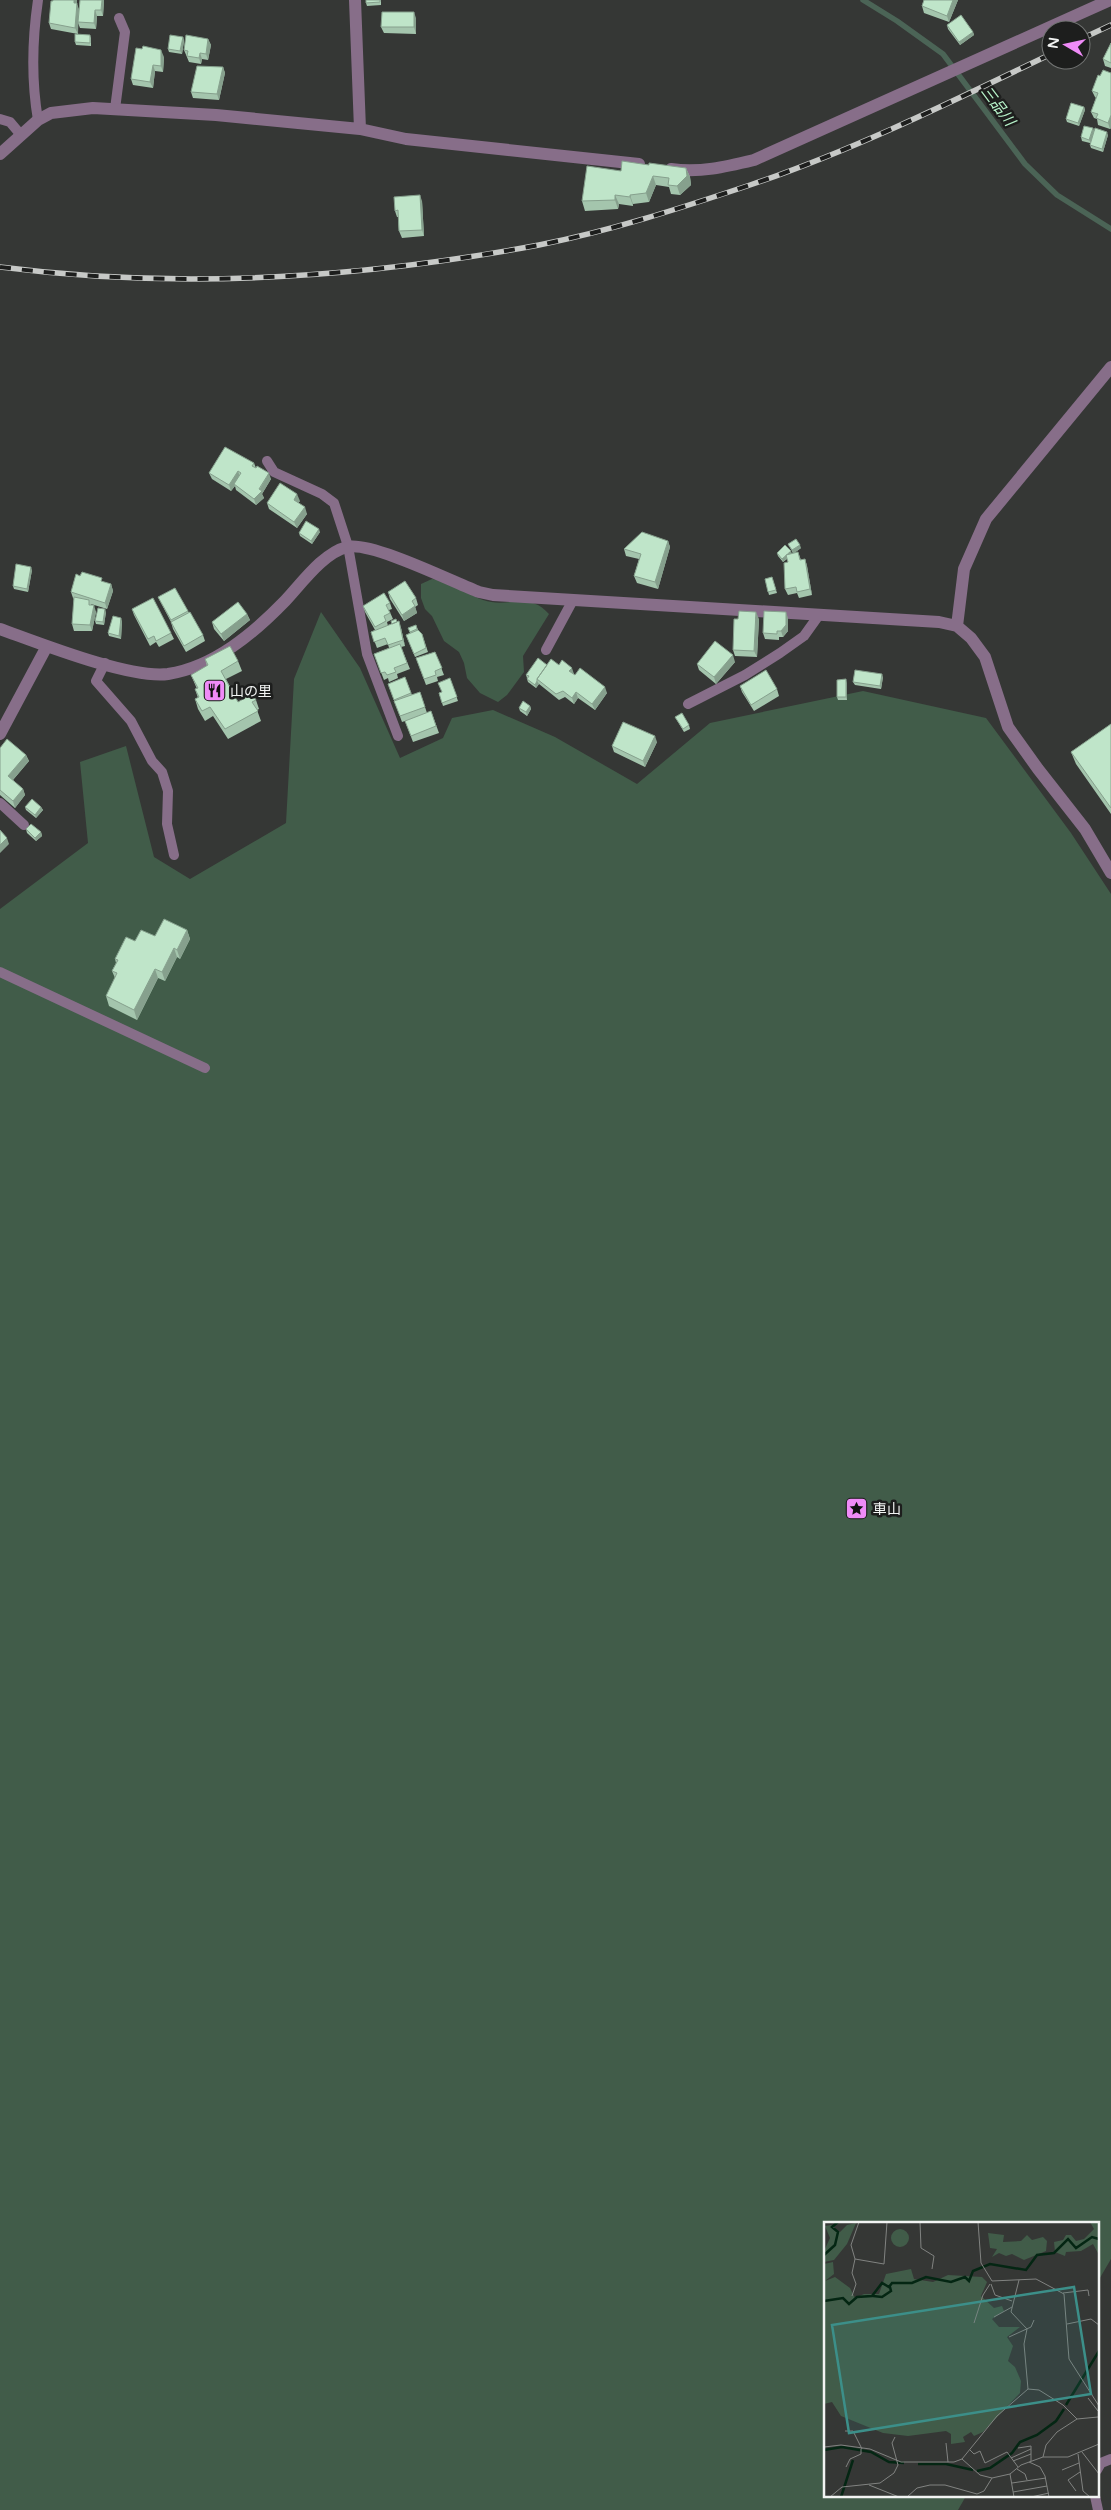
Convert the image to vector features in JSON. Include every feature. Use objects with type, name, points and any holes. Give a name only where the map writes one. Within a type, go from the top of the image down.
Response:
[{"type":"street","points":[[355,0],[360,129]]},
{"type":"street","points":[[0,154],[38,120],[51,113],[93,108],[216,115],[360,129],[406,139],[601,158],[690,172],[718,169],[754,160],[937,76],[1110,0]]},
{"type":"street","points":[[957,626],[964,569],[986,519],[1111,367]]},
{"type":"street","points":[[0,629],[47,646],[105,663],[147,674],[168,674],[220,654],[258,628],[334,552],[348,546],[376,550],[479,592],[493,595],[939,622],[957,626],[971,638],[985,657],[1008,727],[1085,829],[1111,873]]},
{"type":"street","points":[[0,734],[47,646]]},
{"type":"lane","points":[[38,0],[32,34],[33,88],[38,120]]},
{"type":"lane","points":[[115,109],[125,32],[119,18]]},
{"type":"lane","points":[[0,119],[10,122],[21,134]]},
{"type":"lane","points":[[267,461],[274,472],[322,494],[334,503],[348,546],[366,654],[398,736]]},
{"type":"lane","points":[[546,650],[573,600]]},
{"type":"lane","points":[[688,704],[738,679],[780,653],[804,636],[819,615]]},
{"type":"lane","points":[[105,663],[96,681],[131,721],[152,761],[162,772],[168,790],[167,824],[174,855]]},
{"type":"lane","points":[[0,803],[24,825]]},
{"type":"lane","points":[[0,972],[205,1068]]},
{"type":"lane","points":[[1098,2468],[1101,2462],[1111,2459]]},
{"type":"green space","points":[[432,579],[452,583],[483,600],[501,603],[525,601],[533,603],[549,614],[523,656],[524,672],[507,695],[498,702],[480,693],[467,678],[464,663],[459,652],[444,641],[432,616],[425,609],[421,598],[421,584]]},
{"type":"green space","points":[[321,612],[360,668],[400,758],[443,738],[452,718],[493,710],[555,737],[637,784],[710,723],[863,691],[986,718],[1071,833],[1111,894],[1111,2259],[1098,2281],[1098,2222],[824,2222],[824,2498],[965,2498],[958,2510],[0,2510],[0,909],[88,843],[80,762],[126,746],[154,857],[190,879],[286,823],[294,679]]},
{"type":"building","points":[[74,0],[74,3],[77,3],[75,28],[49,23],[51,1]]},
{"type":"building","points":[[80,0],[102,0],[101,10],[95,10],[94,23],[78,22]]},
{"type":"building","points":[[366,0],[380,0],[380,2],[366,3]]},
{"type":"building","points":[[924,0],[953,0],[947,16],[922,6]]},
{"type":"building","points":[[382,12],[414,12],[414,27],[381,27]]},
{"type":"building","points":[[961,15],[973,32],[959,42],[947,25]]},
{"type":"building","points":[[75,34],[90,35],[90,43],[75,42]]},
{"type":"building","points":[[170,35],[183,37],[180,51],[168,49]]},
{"type":"building","points":[[186,35],[208,39],[206,54],[200,53],[199,58],[187,56],[188,51],[184,50]]},
{"type":"building","points":[[1111,43],[1111,63],[1103,59]]},
{"type":"building","points":[[143,46],[161,50],[161,66],[153,65],[150,82],[131,79],[136,48],[142,49]]},
{"type":"building","points":[[197,66],[223,67],[217,94],[191,92]]},
{"type":"building","points":[[1103,70],[1111,73],[1111,115],[1108,123],[1096,118],[1098,114],[1091,112],[1098,93],[1092,91],[1098,75],[1100,76]]},
{"type":"building","points":[[1071,103],[1084,107],[1078,123],[1066,119]]},
{"type":"building","points":[[1084,126],[1093,128],[1089,140],[1081,137]]},
{"type":"building","points":[[1095,128],[1107,132],[1102,149],[1090,145]]},
{"type":"building","points":[[622,161],[686,168],[687,176],[677,186],[668,185],[669,178],[653,176],[646,193],[630,195],[630,197],[615,195],[615,200],[582,201],[587,166],[621,171]]},
{"type":"building","points":[[420,195],[422,230],[399,231],[398,210],[395,211],[394,197]]},
{"type":"building","points":[[225,447],[254,463],[252,466],[256,468],[257,466],[269,473],[259,489],[262,491],[254,499],[234,484],[241,473],[238,471],[229,485],[209,473]]},
{"type":"building","points":[[280,483],[297,494],[294,500],[305,507],[294,522],[267,503]]},
{"type":"building","points":[[306,521],[319,529],[311,541],[299,533]]},
{"type":"building","points":[[642,532],[668,541],[655,582],[634,576],[641,554],[624,549]]},
{"type":"building","points":[[796,539],[800,545],[792,550],[788,544]]},
{"type":"building","points":[[785,545],[791,551],[782,559],[777,553]]},
{"type":"building","points":[[798,552],[800,560],[805,559],[810,589],[797,592],[796,587],[785,589],[784,563],[788,562],[786,555]]},
{"type":"building","points":[[16,564],[31,567],[27,589],[13,586]]},
{"type":"building","points":[[82,572],[102,578],[101,581],[111,584],[105,603],[71,592],[76,574],[80,576]]},
{"type":"building","points":[[772,577],[776,590],[768,592],[765,579]]},
{"type":"building","points":[[405,581],[416,598],[412,601],[415,606],[402,615],[388,592]]},
{"type":"building","points":[[175,588],[188,611],[171,620],[158,597]]},
{"type":"building","points":[[384,593],[390,603],[386,605],[390,613],[384,616],[386,621],[375,627],[363,606]]},
{"type":"building","points":[[74,597],[89,600],[89,605],[94,605],[90,625],[72,624]]},
{"type":"building","points":[[153,598],[171,633],[156,641],[154,636],[148,639],[132,609]]},
{"type":"building","points":[[238,602],[247,614],[221,634],[212,622]]},
{"type":"building","points":[[98,608],[105,609],[103,622],[95,621]]},
{"type":"building","points":[[739,611],[756,612],[754,651],[733,650],[734,619],[738,619]]},
{"type":"building","points":[[764,611],[786,612],[786,625],[781,631],[777,631],[777,634],[763,633]]},
{"type":"building","points":[[190,612],[203,635],[184,646],[171,622]]},
{"type":"building","points":[[113,616],[121,618],[119,636],[108,633]]},
{"type":"building","points":[[396,619],[397,622],[392,624],[391,621]]},
{"type":"building","points":[[399,621],[403,640],[388,645],[385,638],[374,642],[371,632]]},
{"type":"building","points":[[416,625],[417,629],[410,632],[408,628]]},
{"type":"building","points":[[418,630],[422,634],[426,648],[414,654],[406,635]]},
{"type":"building","points":[[715,641],[733,655],[714,677],[697,664]]},
{"type":"building","points":[[400,644],[407,663],[394,668],[396,672],[387,675],[385,672],[381,673],[374,654]]},
{"type":"building","name":"山の里","points":[[230,646],[238,661],[221,671],[238,702],[252,694],[256,700],[252,702],[258,711],[225,729],[210,707],[202,711],[195,699],[199,697],[195,689],[198,688],[191,675],[208,665],[205,659]]},
{"type":"building","points":[[435,652],[442,668],[435,671],[436,675],[424,679],[416,658]]},
{"type":"building","points":[[538,658],[547,665],[535,685],[527,679],[529,676],[526,675]]},
{"type":"building","points":[[551,659],[559,665],[562,660],[572,668],[569,671],[575,675],[580,668],[605,687],[592,704],[576,692],[572,698],[563,691],[556,694],[537,679]]},
{"type":"building","points":[[766,670],[777,689],[751,705],[740,686]]},
{"type":"building","points":[[855,670],[882,674],[880,686],[853,682]]},
{"type":"building","points":[[405,677],[411,693],[394,700],[388,684]]},
{"type":"building","points":[[450,678],[457,697],[442,703],[439,693],[442,692],[438,683]]},
{"type":"building","points":[[846,679],[846,697],[837,697],[837,680]]},
{"type":"building","points":[[420,692],[425,707],[400,716],[394,701]]},
{"type":"building","points":[[523,701],[530,706],[526,712],[519,708]]},
{"type":"building","points":[[431,711],[436,726],[411,736],[405,721]]},
{"type":"building","points":[[682,713],[689,725],[683,729],[675,717]]},
{"type":"building","points":[[623,722],[655,736],[643,761],[612,746]]},
{"type":"building","points":[[1111,724],[1111,808],[1071,752]]},
{"type":"building","points":[[7,739],[26,755],[8,776],[23,789],[13,801],[0,790],[0,748]]},
{"type":"building","points":[[32,799],[41,807],[35,815],[25,807]]},
{"type":"building","points":[[31,824],[41,832],[35,838],[26,829]]},
{"type":"building","points":[[0,830],[7,838],[0,845]]},
{"type":"building","points":[[164,919],[187,930],[177,950],[174,948],[162,972],[155,969],[134,1010],[106,996],[117,973],[112,971],[118,960],[115,959],[126,937],[135,941],[141,930],[155,936]]},
{"type":"waterway","name":"三品川","points":[[863,0],[897,21],[943,54],[1025,164],[1057,195],[1111,229]]},
{"type":"railway","points":[[1091,34],[1111,25]]},
{"type":"railway","points":[[0,267],[67,274],[135,278],[203,279],[270,277],[338,273],[405,266],[539,245],[645,218],[724,194],[789,171],[865,141],[1041,59]]},
{"type":"place","name":"山の里","points":[[214,691]]},
{"type":"place","name":"車山","points":[[857,1509]]}]
